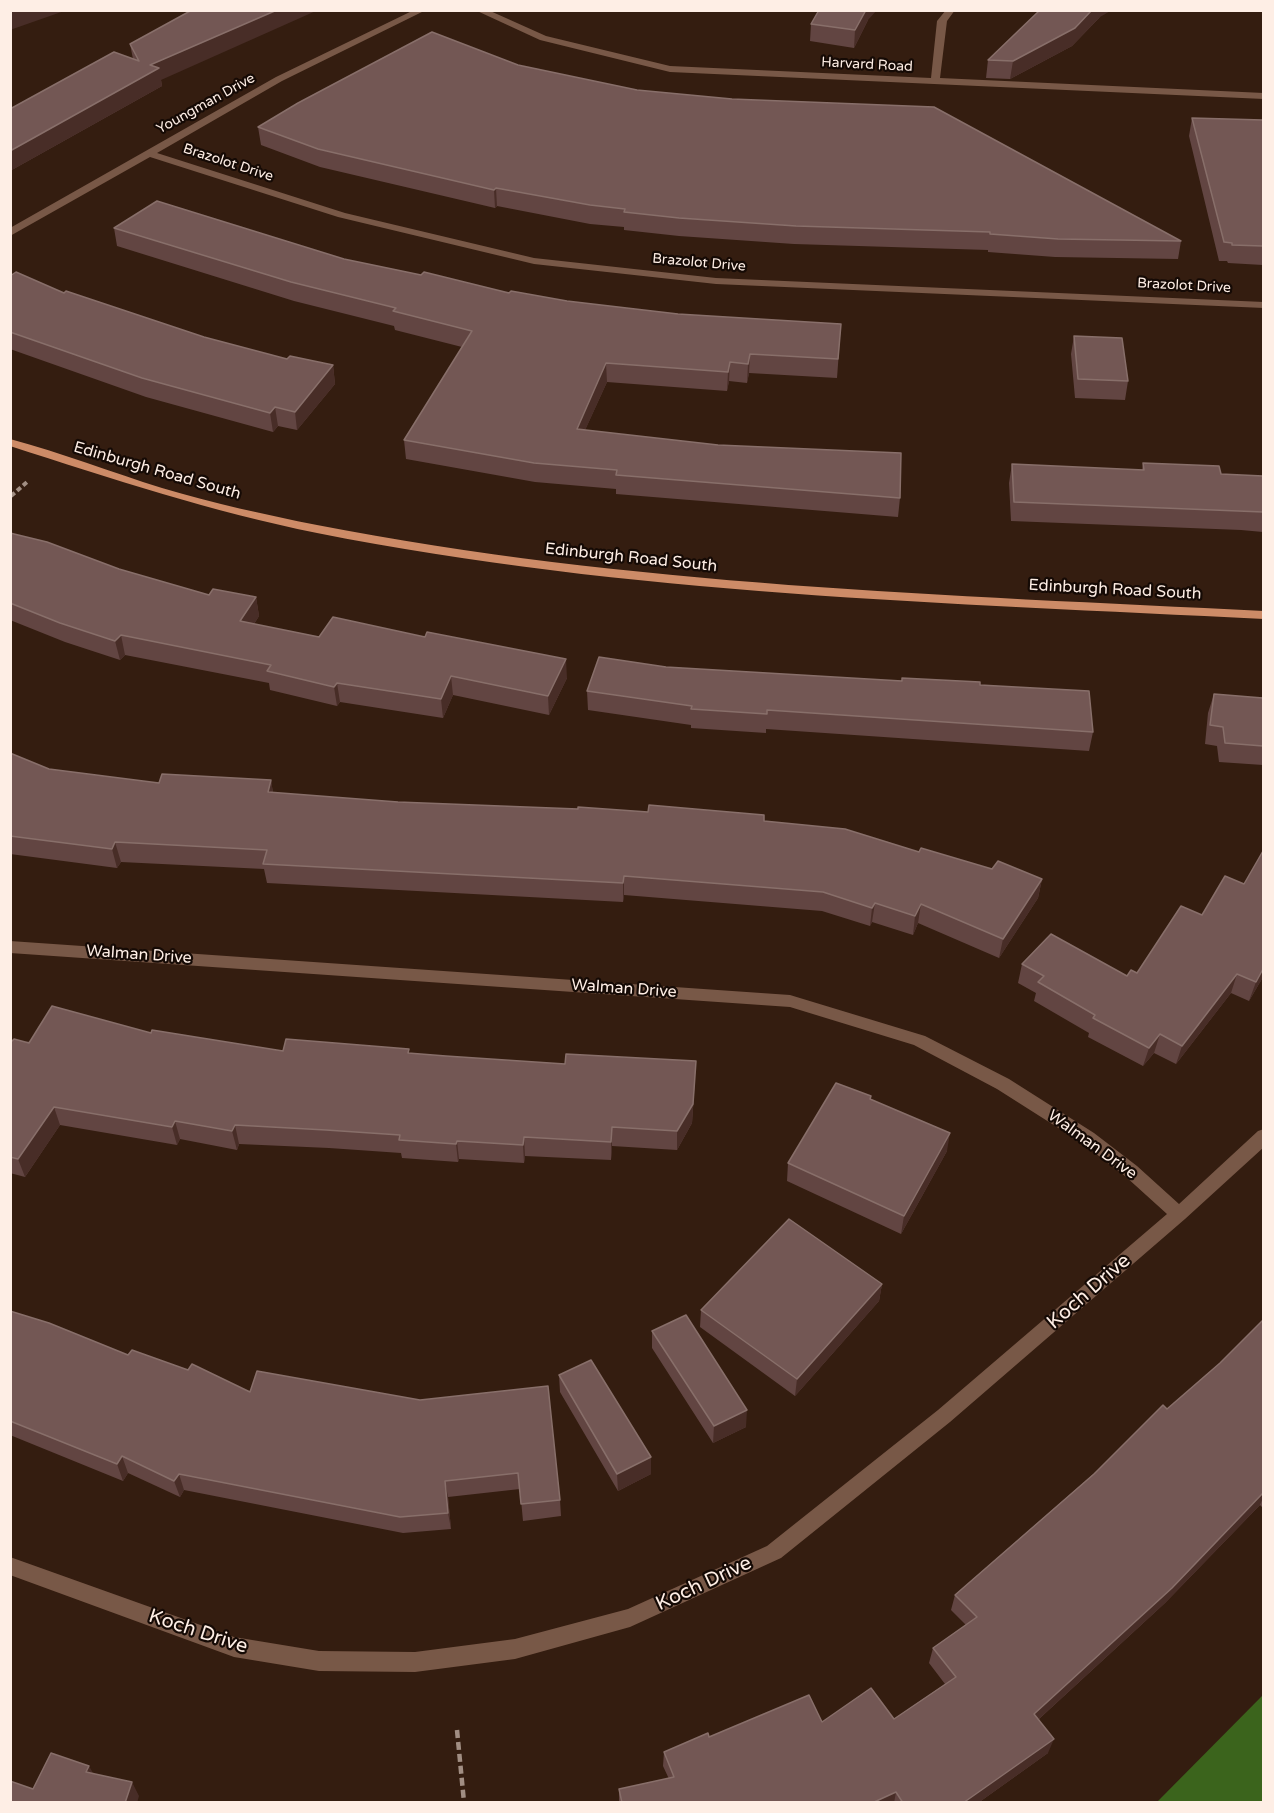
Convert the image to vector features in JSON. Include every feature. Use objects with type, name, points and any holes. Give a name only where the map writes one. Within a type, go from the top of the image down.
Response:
[{"type":"main road","name":"Edinburgh Road South","points":[[10,442],[60,460],[258,517],[501,562],[759,587],[1263,615]]},
{"type":"street","name":"Youngman Drive","points":[[10,233],[279,78],[422,10]]},
{"type":"street","name":"Harvard Road","points":[[479,10],[543,38],[670,69],[1263,96]]},
{"type":"street","points":[[935,81],[942,21],[951,10]]},
{"type":"street","name":"Brazolot Drive","points":[[147,153],[342,215],[534,261],[716,281],[1263,305]]},
{"type":"street","name":"Walman Drive","points":[[10,946],[790,1001],[919,1040],[1003,1084],[1088,1138],[1131,1171],[1179,1214]]},
{"type":"street","name":"Koch Drive","points":[[10,1566],[234,1647],[319,1661],[415,1662],[515,1649],[630,1618],[774,1552],[944,1416],[1179,1214],[1263,1136]]},
{"type":"path","points":[[11,496],[27,482]]},
{"type":"path","points":[[457,1730],[464,1803]]},
{"type":"green space","points":[[1263,1695],[1263,1802],[1157,1802]]},
{"type":"building","points":[[192,10],[277,10],[150,65],[159,68],[10,151],[10,109],[114,52],[139,61],[130,44]]},
{"type":"building","points":[[819,10],[866,10],[855,30],[811,24]]},
{"type":"building","points":[[1040,10],[1092,10],[1075,28],[1013,61],[988,60]]},
{"type":"building","points":[[432,32],[518,65],[637,90],[732,99],[934,107],[1181,241],[1058,239],[990,234],[990,232],[796,226],[624,212],[625,209],[496,188],[494,190],[318,149],[258,127],[298,103]]},
{"type":"building","points":[[1192,118],[1263,120],[1263,246],[1232,245],[1232,243],[1224,242]]},
{"type":"building","points":[[157,201],[344,259],[421,275],[424,272],[509,293],[511,291],[567,301],[678,314],[841,324],[838,359],[750,354],[748,364],[730,362],[728,372],[606,363],[577,429],[718,445],[901,453],[900,498],[616,475],[617,470],[534,463],[404,440],[472,331],[393,311],[396,308],[291,282],[114,228]]},
{"type":"building","points":[[16,272],[64,293],[66,291],[204,337],[287,359],[290,356],[333,365],[295,412],[275,407],[270,413],[142,378],[10,332],[10,276]]},
{"type":"building","points":[[1074,336],[1122,338],[1128,381],[1078,379]]},
{"type":"building","points":[[1143,463],[1219,466],[1221,474],[1263,476],[1263,512],[1014,502],[1012,464],[1144,470]]},
{"type":"building","points":[[10,533],[47,542],[119,569],[209,595],[213,589],[256,597],[240,621],[319,637],[333,617],[425,637],[427,632],[566,659],[548,696],[451,676],[441,699],[337,683],[334,687],[267,671],[271,665],[121,635],[115,641],[10,603]]},
{"type":"building","points":[[599,657],[666,667],[902,681],[902,678],[980,682],[980,685],[1089,691],[1093,732],[767,710],[767,714],[691,709],[692,706],[587,691]]},
{"type":"building","points":[[1214,694],[1263,698],[1263,746],[1225,743],[1223,727],[1210,725]]},
{"type":"building","points":[[10,753],[49,769],[159,783],[162,774],[271,780],[268,792],[398,802],[578,809],[578,807],[648,812],[649,805],[764,815],[764,821],[845,829],[919,852],[921,848],[992,869],[998,861],[1042,879],[1003,939],[921,904],[915,916],[875,903],[872,908],[823,892],[624,876],[623,883],[263,864],[267,850],[115,842],[112,849],[10,836]]},
{"type":"building","points":[[1263,851],[1263,969],[1256,982],[1237,974],[1182,1046],[1160,1034],[1149,1048],[1093,1018],[1095,1015],[1038,982],[1044,976],[1022,964],[1051,934],[1127,976],[1131,970],[1137,973],[1181,906],[1202,915],[1225,876],[1244,884]]},
{"type":"building","points":[[52,1006],[151,1033],[152,1030],[283,1051],[286,1039],[409,1049],[408,1053],[565,1064],[566,1054],[696,1061],[693,1104],[677,1131],[612,1127],[611,1142],[524,1137],[523,1145],[457,1141],[456,1144],[399,1140],[400,1135],[235,1125],[232,1131],[175,1121],[172,1127],[54,1107],[18,1159],[10,1157],[10,1043],[14,1039],[29,1043]]},
{"type":"building","points":[[836,1083],[871,1096],[870,1099],[950,1133],[904,1216],[788,1163]]},
{"type":"building","points":[[789,1219],[882,1284],[797,1379],[701,1310]]},
{"type":"building","points":[[10,1311],[49,1323],[128,1355],[132,1350],[188,1370],[192,1364],[250,1392],[257,1371],[420,1400],[548,1386],[560,1500],[521,1504],[518,1473],[445,1481],[448,1513],[400,1517],[179,1474],[174,1481],[122,1456],[117,1464],[10,1421]]},
{"type":"building","points":[[686,1315],[747,1410],[714,1426],[652,1331]]},
{"type":"building","points":[[1263,1320],[1263,1493],[1172,1588],[1034,1714],[1054,1739],[963,1803],[903,1803],[896,1792],[872,1803],[622,1803],[619,1789],[674,1777],[664,1752],[708,1733],[709,1737],[809,1695],[822,1722],[871,1688],[894,1719],[956,1677],[933,1648],[977,1617],[955,1595],[1094,1474],[1163,1405],[1167,1409],[1220,1363]]},
{"type":"building","points":[[591,1360],[651,1457],[617,1474],[559,1375]]},
{"type":"building","points":[[51,1753],[89,1766],[86,1772],[132,1782],[125,1803],[10,1803],[10,1781],[33,1789]]}]
